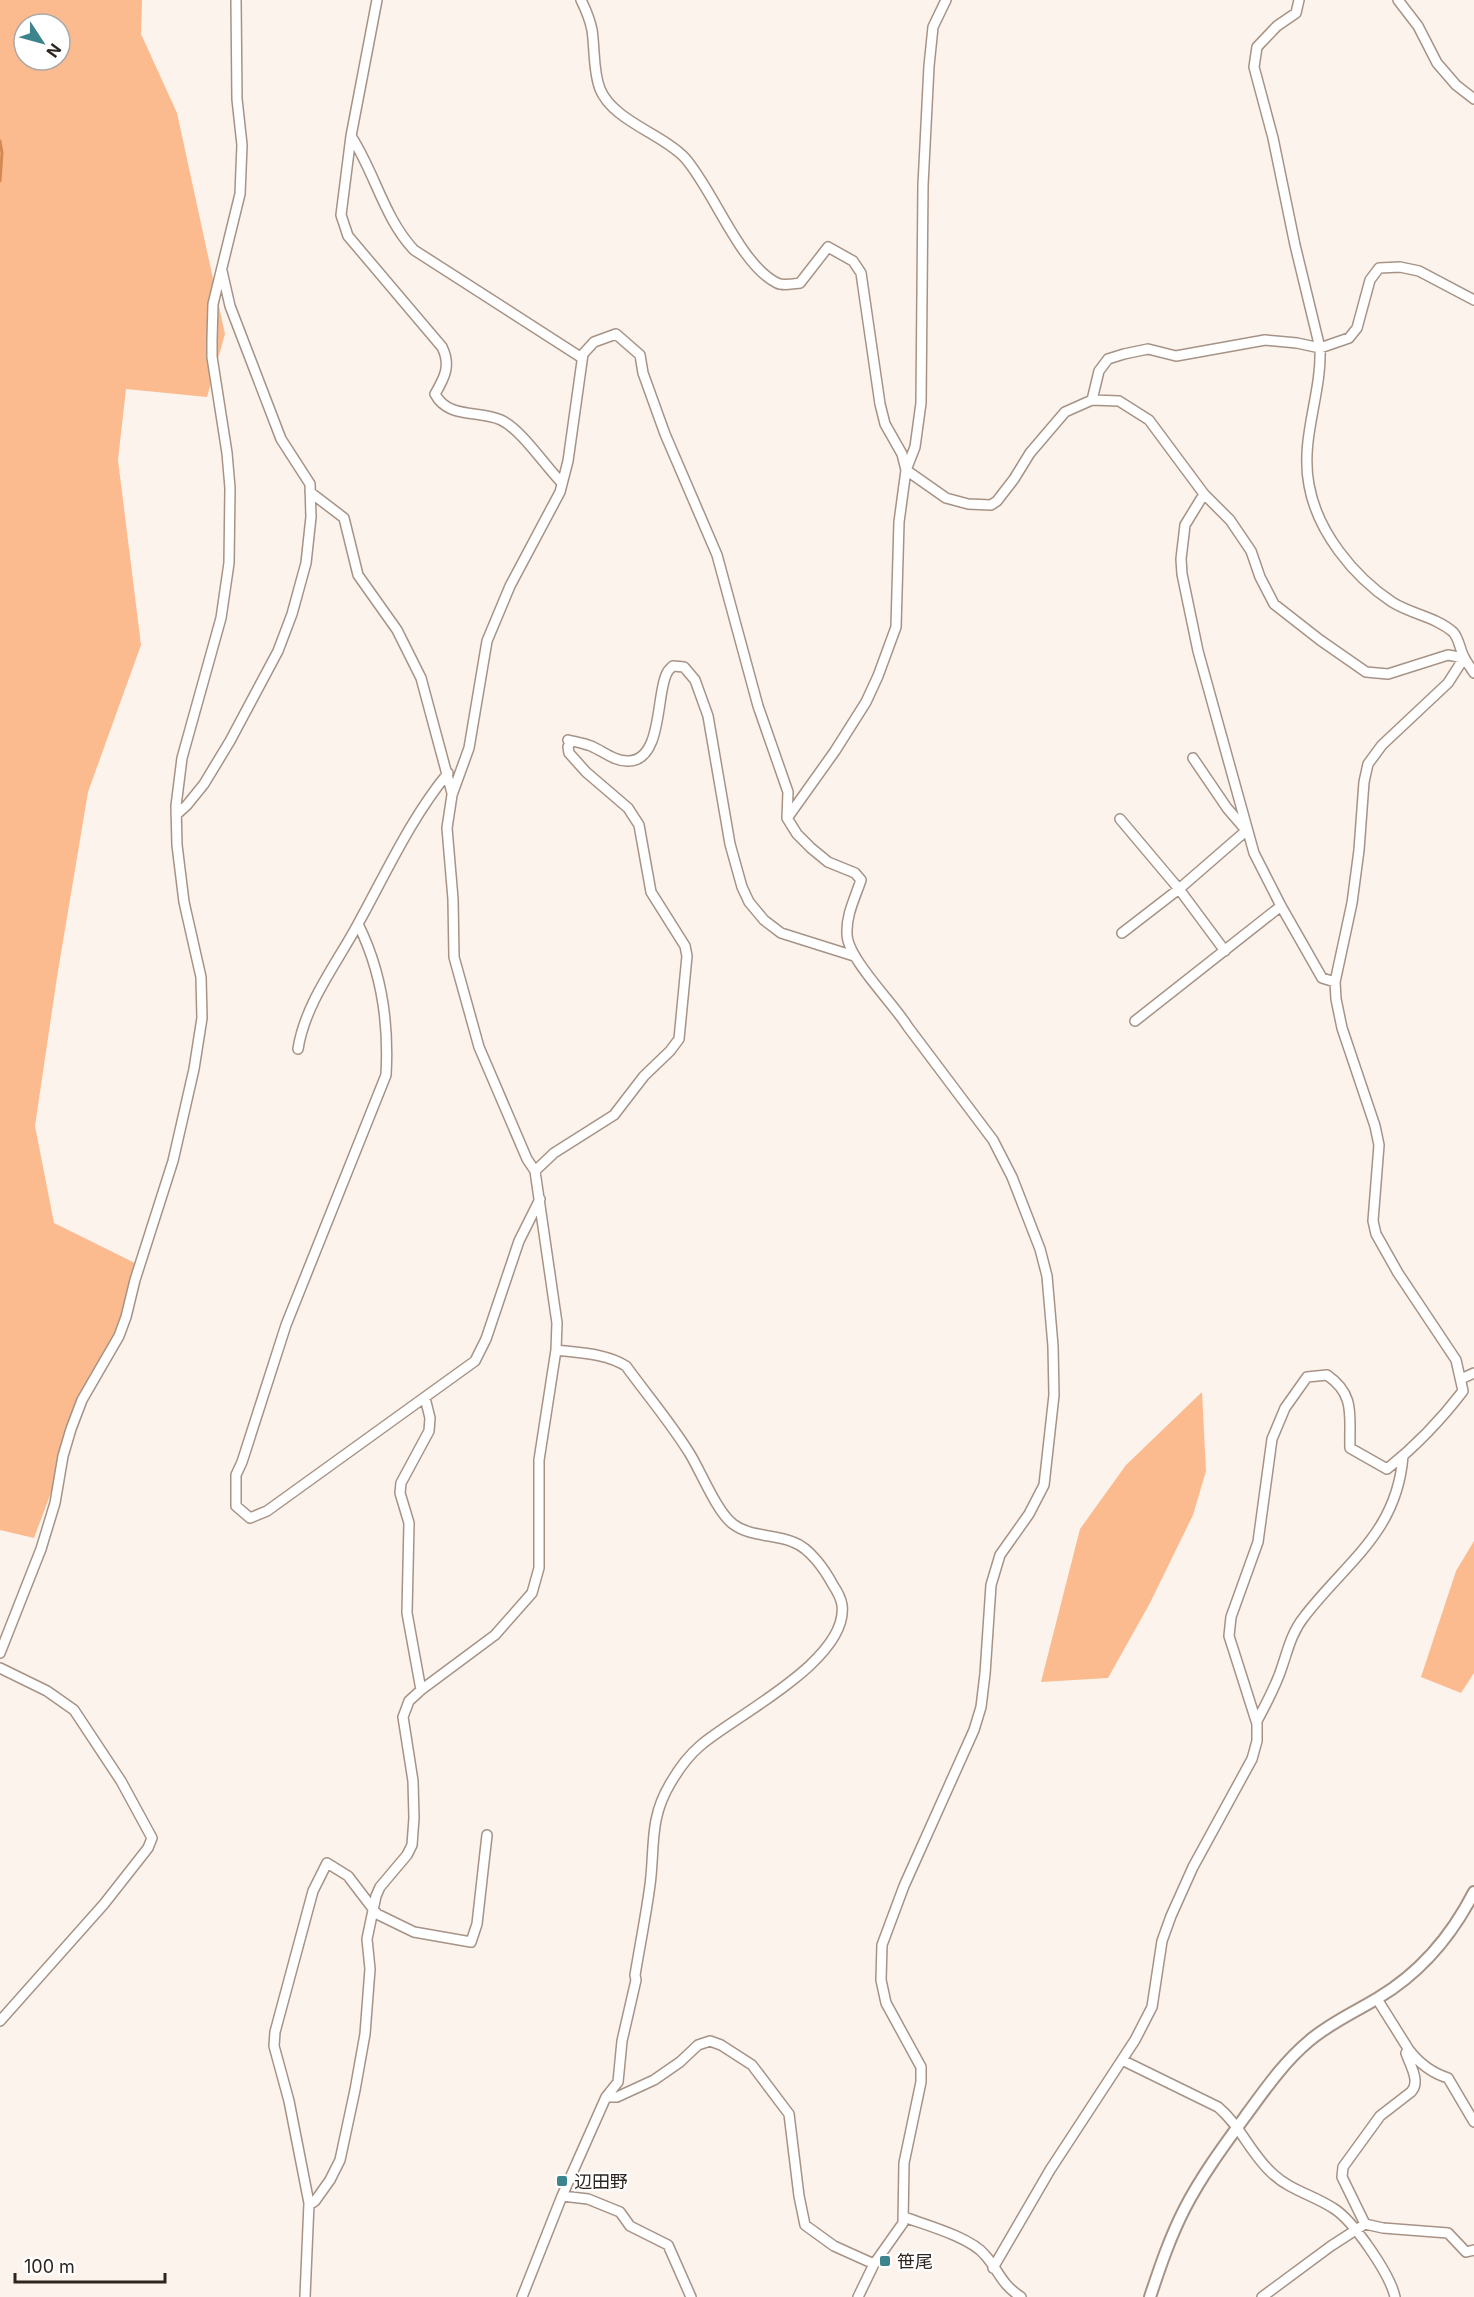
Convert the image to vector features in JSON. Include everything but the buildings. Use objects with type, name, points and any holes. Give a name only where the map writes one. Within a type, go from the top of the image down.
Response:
[{"type":"street","points":[[0,1653],[56,1503],[63,1456],[74,1419],[82,1400],[119,1336],[126,1317],[135,1280],[173,1161],[185,1100],[194,1069],[202,1018],[202,991],[184,902],[176,815],[182,758],[221,618],[229,563],[230,488],[212,357],[213,304],[240,194],[242,145],[237,99],[236,0]]},
{"type":"street","points":[[377,0],[351,136],[341,215],[348,236],[442,346],[448,368],[435,394],[439,401],[455,411],[490,416],[503,421],[521,435],[562,483]]},
{"type":"street","points":[[581,0],[592,29],[600,90],[611,106],[684,157],[703,183],[737,240],[760,271],[779,285],[800,283],[828,247],[844,255],[857,267],[864,286],[880,404],[885,424],[902,454],[906,470],[946,498],[968,504],[991,505],[997,501],[1030,453],[1065,412],[1092,400],[1119,401],[1149,420],[1204,494],[1230,520],[1251,551],[1260,577],[1274,604],[1365,672],[1388,674],[1448,655],[1464,658]]},
{"type":"street","points":[[787,818],[835,751],[866,702],[896,627],[899,522],[906,470],[914,454],[921,403],[923,185],[929,66],[933,27],[946,0]]},
{"type":"street","points":[[1299,0],[1296,13],[1277,26],[1257,47],[1254,67],[1273,138],[1295,245],[1320,348],[1321,365],[1306,455],[1309,485],[1323,525],[1341,555],[1358,574],[1392,602],[1432,619],[1455,634],[1464,658],[1474,673]]},
{"type":"street","points":[[1398,0],[1418,26],[1437,63],[1456,85],[1474,99]]},
{"type":"street","points":[[351,136],[360,150],[393,222],[401,236],[414,250],[582,358]]},
{"type":"street","points":[[1092,400],[1099,371],[1108,359],[1124,354],[1148,349],[1176,356],[1265,340],[1320,348],[1349,338],[1357,328],[1370,280],[1379,268],[1400,267],[1419,271],[1474,300]]},
{"type":"street","points":[[176,815],[204,784],[225,750],[278,651],[292,614],[306,563],[311,517],[310,484],[281,440],[230,306],[222,268]]},
{"type":"street","points":[[309,2205],[315,2201],[330,2180],[340,2160],[353,2102],[365,2034],[370,1968],[367,1939],[373,1910],[381,1887],[407,1855],[412,1845],[413,1781],[403,1717],[410,1701],[421,1690],[495,1635],[532,1593],[539,1568],[539,1460],[556,1350],[557,1323],[535,1171],[527,1159],[478,1047],[454,957],[453,899],[447,828],[453,795],[469,748],[487,641],[510,586],[560,492],[568,461],[583,354],[594,342],[616,334],[640,355],[643,372],[665,434],[717,555],[755,696],[788,792],[787,818],[797,834],[811,848],[828,862],[855,873],[861,880],[848,917],[846,937],[854,956],[898,1010],[908,1027],[993,1140],[1012,1178],[1040,1249],[1047,1276],[1053,1346],[1054,1395],[1044,1485],[1029,1514],[1000,1555],[991,1585],[981,1707],[974,1730],[904,1886],[882,1945],[881,1980],[886,2003],[921,2067],[921,2082],[902,2174],[903,2223],[874,2264],[858,2297]]},
{"type":"street","points":[[310,492],[344,518],[358,575],[396,630],[422,678],[453,795]]},
{"type":"street","points":[[1204,494],[1183,533],[1182,574],[1198,651],[1254,853],[1322,978],[1335,982]]},
{"type":"street","points":[[993,2268],[1050,2170],[1135,2040],[1152,2007],[1162,1941],[1171,1916],[1194,1867],[1252,1759],[1257,1741],[1257,1721],[1229,1636],[1233,1606],[1258,1542],[1272,1439],[1285,1408],[1307,1377],[1327,1375],[1338,1383],[1347,1395],[1350,1448],[1387,1469],[1440,1420],[1463,1392],[1456,1360],[1398,1273],[1376,1234],[1373,1221],[1379,1145],[1375,1126],[1342,1028],[1335,982],[1355,882],[1364,782],[1368,764],[1382,745],[1448,683],[1464,658]]},
{"type":"street","points":[[535,1171],[554,1153],[614,1115],[644,1076],[679,1039],[687,956],[685,946],[651,892],[639,825],[628,808],[586,772],[569,753],[567,747],[570,743],[568,740],[628,762],[640,758],[651,744],[666,674],[673,666],[684,667],[695,680],[708,716],[730,844],[742,887],[749,902],[764,920],[781,933],[854,956]]},
{"type":"street","points":[[1193,758],[1227,808],[1247,830]]},
{"type":"street","points":[[298,1048],[300,1036],[315,1000],[397,850],[433,791],[448,773]]},
{"type":"street","points":[[1120,819],[1179,889],[1225,951]]},
{"type":"street","points":[[1122,933],[1179,889],[1247,830]]},
{"type":"street","points":[[1135,1022],[1281,906]]},
{"type":"street","points":[[358,924],[371,951],[382,998],[388,1050],[386,1075],[286,1325],[236,1475],[237,1506],[250,1518],[267,1511],[475,1361],[486,1339],[519,1241],[540,1199]]},
{"type":"street","points":[[522,2297],[562,2196],[606,2097],[618,2082],[622,2042],[636,1980],[650,1883],[653,1827],[670,1784],[688,1759],[702,1745],[803,1673],[828,1644],[838,1628],[842,1614],[842,1604],[832,1582],[802,1547],[795,1542],[750,1532],[733,1524],[725,1515],[690,1453],[626,1366],[616,1360],[593,1354],[556,1350]]},
{"type":"street","points":[[1461,1379],[1474,1373]]},
{"type":"street","points":[[421,1690],[407,1613],[409,1523],[400,1493],[401,1483],[429,1431],[430,1418],[425,1398]]},
{"type":"street","points":[[1257,1721],[1269,1699],[1292,1636],[1304,1616],[1377,1533],[1401,1480],[1403,1456]]},
{"type":"street","points":[[0,1668],[47,1691],[74,1710],[121,1781],[152,1838],[148,1848],[104,1904],[0,2020]]},
{"type":"street","points":[[305,2297],[309,2205],[289,2101],[274,2046],[275,2032],[313,1890],[327,1863],[348,1876],[377,1914],[414,1932],[471,1942],[477,1924],[487,1835]]},
{"type":"street","points":[[1150,2297],[1185,2207],[1274,2077],[1292,2056],[1329,2025],[1377,1999],[1419,1967],[1458,1922],[1474,1892]]},
{"type":"street","points":[[1377,1999],[1417,2060],[1438,2075],[1448,2078],[1474,2122]]},
{"type":"street","points":[[606,2097],[617,2097],[654,2080],[680,2062],[698,2045],[710,2041],[722,2045],[752,2065],[789,2114],[799,2196],[805,2225],[834,2246],[874,2264]]},
{"type":"street","points":[[1365,2224],[1342,2177],[1343,2167],[1380,2116],[1415,2088],[1416,2082],[1406,2053],[1409,2050]]},
{"type":"street","points":[[1122,2060],[1218,2107],[1238,2127],[1262,2163],[1273,2175],[1284,2184],[1342,2214],[1379,2262],[1393,2288],[1395,2297]]},
{"type":"street","points":[[562,2196],[588,2199],[620,2212],[630,2226],[668,2245],[691,2297]]},
{"type":"street","points":[[904,2217],[951,2233],[984,2253],[1005,2285],[1021,2297]]},
{"type":"street","points":[[1262,2297],[1365,2224],[1383,2228],[1448,2234],[1466,2252],[1474,2250]]},
{"type":"shaded area","points":[[0,0],[142,0],[141,34],[177,113],[225,334],[207,397],[126,389],[118,460],[141,645],[88,792],[35,1126],[54,1223],[143,1267],[88,1394],[34,1538],[0,1530]]},
{"type":"shaded area","points":[[1202,1392],[1206,1471],[1193,1515],[1150,1603],[1108,1678],[1041,1682],[1080,1529],[1126,1465]]},
{"type":"shaded area","points":[[1474,1541],[1474,1673],[1461,1693],[1421,1677],[1456,1571]]},
{"type":"waterway","points":[[0,141],[2,153],[0,181]]},
{"type":"place","name":"辺田野","points":[[562,2181]]},
{"type":"place","name":"笹尾","points":[[885,2261]]}]
